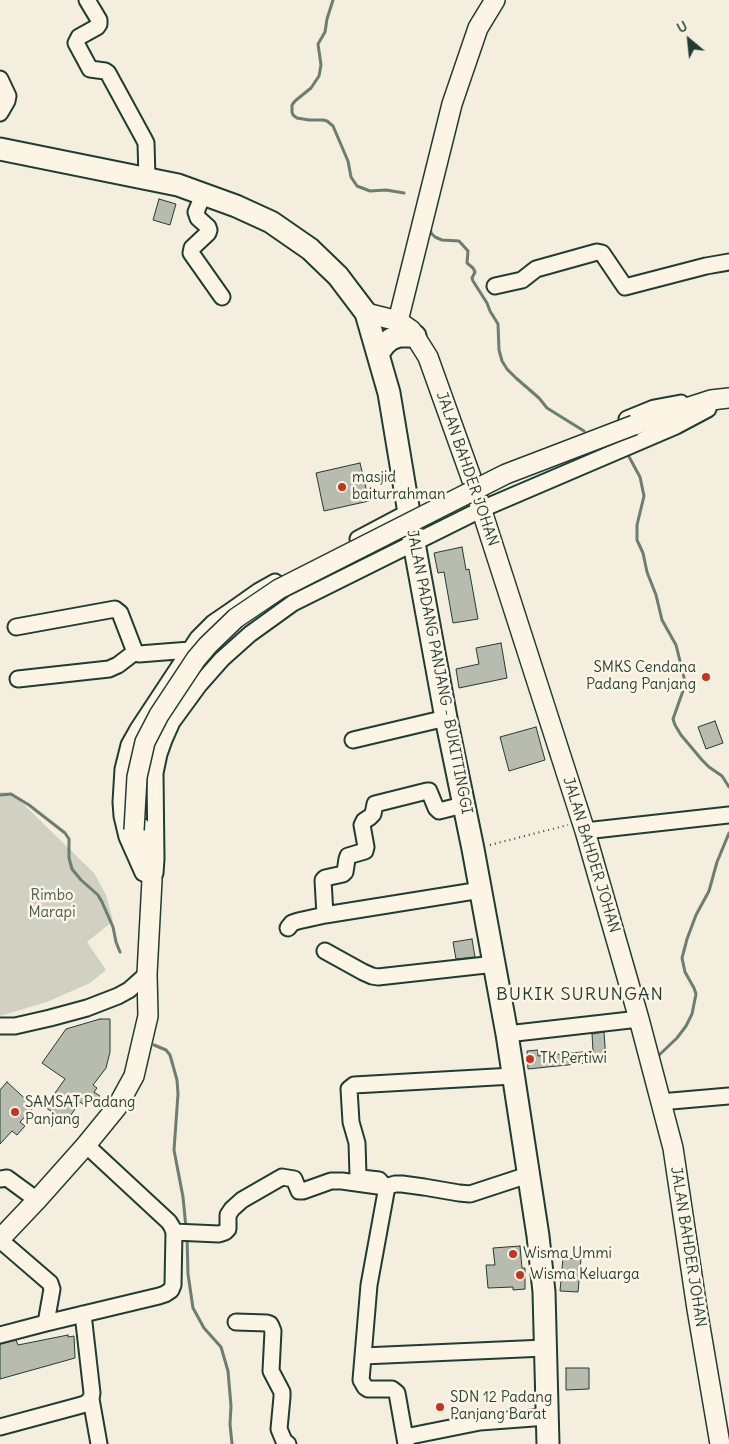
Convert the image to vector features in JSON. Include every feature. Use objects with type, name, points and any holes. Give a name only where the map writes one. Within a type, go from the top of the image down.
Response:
[{"type":"highway","name":"JALAN PADANG PANJANG - BUKITTINGGI","points":[[0,149],[178,185],[236,206],[271,222],[310,249],[338,276],[366,313],[389,394],[446,718],[481,890],[507,1034],[538,1236],[544,1292],[548,1444]]},
{"type":"highway","points":[[378,353],[391,339],[399,336],[415,336]]},
{"type":"main road","points":[[398,321],[452,104],[478,28],[496,0]]},
{"type":"main road","name":"JALAN BAHDER JOHAN","points":[[366,313],[398,321],[410,330],[428,356],[482,509],[583,826],[640,1019],[672,1148],[720,1444]]},
{"type":"main road","points":[[0,1239],[86,1145],[117,1107],[134,1076],[148,1016],[149,882],[137,829],[137,777],[145,742],[196,659],[236,618],[279,589],[506,474],[635,428],[719,401]]},
{"type":"street","points":[[86,0],[99,20],[99,24],[79,37],[76,43],[90,69],[106,71],[144,139],[146,143],[147,178]]},
{"type":"street","points":[[0,78],[8,96],[0,113]]},
{"type":"street","points":[[203,195],[196,212],[198,218],[209,230],[192,248],[191,253],[222,297]]},
{"type":"street","points":[[495,286],[522,280],[531,271],[541,267],[597,252],[602,253],[625,287],[729,262]]},
{"type":"street","points":[[472,480],[654,408],[685,402],[719,401]]},
{"type":"street","points":[[409,512],[259,591],[213,623],[198,638],[138,729],[129,745],[125,760],[121,802],[124,826],[131,849],[149,882],[155,873],[156,858],[155,774],[159,754],[172,722],[199,685],[222,658],[250,634],[293,603],[482,509],[676,426],[719,401]]},
{"type":"street","points":[[16,627],[115,609],[120,613],[135,652]]},
{"type":"street","points":[[135,652],[139,654],[190,650]]},
{"type":"street","points":[[18,679],[110,669],[118,666],[135,652]]},
{"type":"street","points":[[353,740],[446,718]]},
{"type":"street","points":[[325,915],[323,880],[343,874],[348,856],[365,851],[362,825],[373,814],[375,804],[429,791],[439,811],[463,805]]},
{"type":"street","points":[[583,826],[723,816]]},
{"type":"street","points":[[288,928],[298,920],[481,890]]},
{"type":"street","points":[[325,951],[363,972],[378,977],[495,964]]},
{"type":"street","points":[[0,1026],[15,1026],[87,1008],[124,993],[147,974]]},
{"type":"street","points":[[507,1034],[640,1019]]},
{"type":"street","points":[[513,1076],[354,1085],[349,1089],[351,1122],[357,1143],[358,1175],[361,1178],[379,1180],[385,1187],[386,1192],[369,1285],[361,1380],[362,1384],[368,1388],[395,1390],[406,1440],[480,1422],[547,1417]]},
{"type":"street","points":[[660,1102],[729,1096]]},
{"type":"street","points":[[0,1335],[46,1322],[159,1296],[171,1290],[173,1284],[174,1232],[169,1222],[86,1145]]},
{"type":"street","points":[[174,1232],[219,1234],[225,1232],[228,1228],[228,1215],[232,1209],[242,1200],[282,1177],[294,1179],[299,1191],[331,1181],[342,1181],[385,1187],[402,1184],[470,1194],[528,1175]]},
{"type":"street","points":[[0,1179],[7,1178],[37,1200]]},
{"type":"street","points":[[0,1239],[50,1283],[52,1289],[46,1322]]},
{"type":"street","points":[[83,1314],[92,1393],[91,1399],[99,1444]]},
{"type":"street","points":[[236,1322],[267,1323],[271,1326],[271,1371],[282,1392],[279,1430],[284,1441],[288,1444]]},
{"type":"street","points":[[363,1356],[545,1348]]},
{"type":"street","points":[[0,1426],[85,1404],[91,1399]]},
{"type":"path","points":[[473,850],[583,826]]},
{"type":"green space","name":"Rimbo Marapi","points":[[0,792],[12,793],[94,873],[106,895],[113,921],[87,942],[106,970],[90,983],[47,1002],[0,1016]]},
{"type":"building","points":[[159,199],[176,204],[170,225],[153,220]]},
{"type":"building","name":"masjid baiturrahman","points":[[360,463],[369,501],[324,511],[316,473]]},
{"type":"building","points":[[462,547],[466,570],[469,569],[478,619],[453,623],[444,572],[438,573],[434,553]]},
{"type":"building","points":[[501,643],[507,678],[459,688],[456,669],[479,664],[476,648]]},
{"type":"building","points":[[715,721],[723,743],[706,749],[698,727]]},
{"type":"building","points":[[536,727],[545,760],[509,771],[500,737]]},
{"type":"building","points":[[472,939],[475,957],[456,959],[453,942]]},
{"type":"building","points":[[100,1019],[110,1019],[110,1052],[106,1068],[93,1085],[97,1088],[94,1092],[100,1096],[94,1104],[88,1100],[84,1105],[80,1102],[66,1122],[45,1107],[65,1079],[42,1063],[66,1029]]},
{"type":"building","points":[[604,1032],[606,1061],[528,1069],[527,1051],[538,1050],[538,1056],[593,1051],[592,1034]]},
{"type":"building","name":"SAMSAT Padang Panjang","points":[[7,1082],[34,1107],[20,1122],[25,1126],[17,1135],[12,1131],[0,1144],[0,1090]]},
{"type":"building","points":[[520,1246],[522,1268],[525,1268],[525,1289],[513,1290],[513,1287],[488,1288],[486,1265],[495,1265],[493,1248]]},
{"type":"building","points":[[563,1258],[581,1259],[578,1292],[560,1291]]},
{"type":"building","points":[[68,1335],[68,1337],[74,1336],[75,1358],[0,1379],[0,1344],[16,1340],[18,1345]]},
{"type":"building","points":[[566,1368],[589,1368],[589,1389],[566,1390]]},
{"type":"waterway","points":[[333,0],[325,32],[318,44],[321,65],[319,76],[311,88],[292,105],[293,115],[297,118],[327,121],[333,126],[348,161],[351,177],[357,186],[370,191],[386,190],[404,193]]},
{"type":"waterway","points":[[430,226],[431,233],[435,237],[442,240],[459,241],[468,251],[467,263],[475,272],[472,278],[473,281],[498,324],[499,350],[502,361],[507,369],[539,398],[547,408],[584,431]]},
{"type":"waterway","points":[[627,453],[640,477],[644,496],[637,525],[637,540],[643,553],[662,620],[676,645],[684,677],[684,688],[673,719],[681,735],[702,760],[722,776],[729,787]]},
{"type":"waterway","points":[[0,795],[11,794],[29,805],[65,833],[69,839],[69,858],[72,869],[98,895],[113,927],[120,952]]},
{"type":"waterway","points":[[658,1056],[677,1038],[692,1014],[696,994],[685,972],[682,958],[696,915],[709,891],[717,862],[729,833]]},
{"type":"waterway","points":[[154,1045],[166,1050],[170,1055],[177,1080],[178,1094],[174,1150],[183,1197],[186,1228]]},
{"type":"waterway","points":[[187,1236],[188,1274],[193,1308],[204,1328],[221,1347],[228,1371],[232,1444]]},
{"type":"place","name":"masjid baiturrahman","points":[[342,487]]},
{"type":"place","name":"SMKS Cendana Padang Panjang","points":[[706,677]]},
{"type":"place","name":"TK Pertiwi","points":[[530,1059]]},
{"type":"place","name":"SAMSAT Padang Panjang","points":[[15,1112]]},
{"type":"place","name":"Wisma Ummi","points":[[513,1254]]},
{"type":"place","name":"Wisma Keluarga","points":[[520,1275]]},
{"type":"place","name":"SDN 12 Padang Panjang Barat","points":[[440,1407]]},
{"type":"district","name":"BUKIK SURUNGAN","points":[[580,995]]}]
